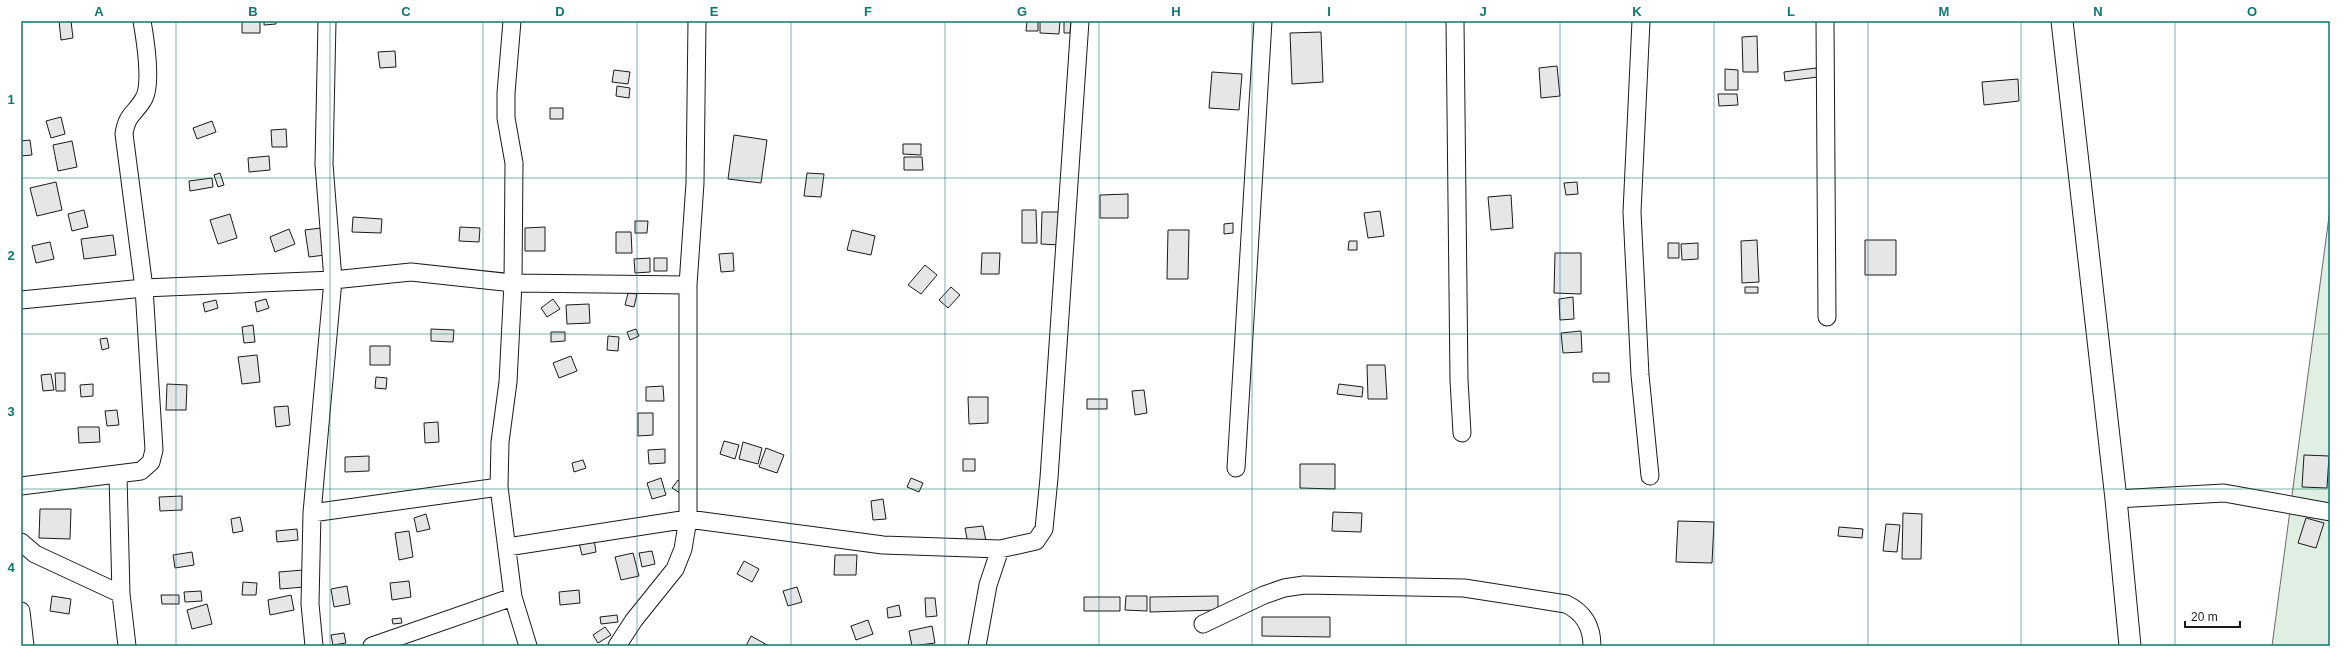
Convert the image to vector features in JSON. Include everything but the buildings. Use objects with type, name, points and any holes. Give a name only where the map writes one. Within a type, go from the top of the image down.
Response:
[{"type":"street","points":[[21,486],[141,472],[151,462],[154,450],[144,288],[124,134],[126,120],[144,100],[147,88],[145,40],[142,21]]},
{"type":"street","points":[[314,646],[310,604],[312,513],[333,280],[324,164],[327,21]]},
{"type":"street","points":[[512,21],[506,112],[514,163],[513,283],[508,382],[500,442],[499,487],[513,597],[528,646]]},
{"type":"street","points":[[617,646],[634,620],[675,569],[683,550],[688,519],[688,285],[695,183],[697,21]]},
{"type":"street","points":[[506,547],[688,519],[883,545],[1000,549],[1036,541],[1044,530],[1063,285],[1080,21]]},
{"type":"street","points":[[1236,468],[1263,21]]},
{"type":"street","points":[[1455,21],[1459,380],[1462,433]]},
{"type":"street","points":[[1641,21],[1632,212],[1640,376],[1650,476]]},
{"type":"street","points":[[1826,21],[1827,317]]},
{"type":"street","points":[[2062,21],[2116,499],[2126,618],[2130,646]]},
{"type":"street","points":[[21,300],[144,288],[333,280],[411,272],[513,283],[688,285]]},
{"type":"street","points":[[118,475],[121,594],[127,646]]},
{"type":"street","points":[[312,513],[499,487]]},
{"type":"street","points":[[2116,499],[2224,493],[2330,512]]},
{"type":"street","points":[[21,542],[35,554],[121,594]]},
{"type":"street","points":[[978,646],[988,585],[1000,549]]},
{"type":"street","points":[[1203,624],[1284,588],[1304,586],[1464,588],[1566,604],[1579,611],[1589,628],[1592,646]]},
{"type":"street","points":[[372,646],[513,597]]},
{"type":"street","points":[[21,611],[25,646]]},
{"type":"street","points":[[2122,646],[2126,618]]},
{"type":"green space","points":[[2330,209],[2330,646],[2272,646]]}]
